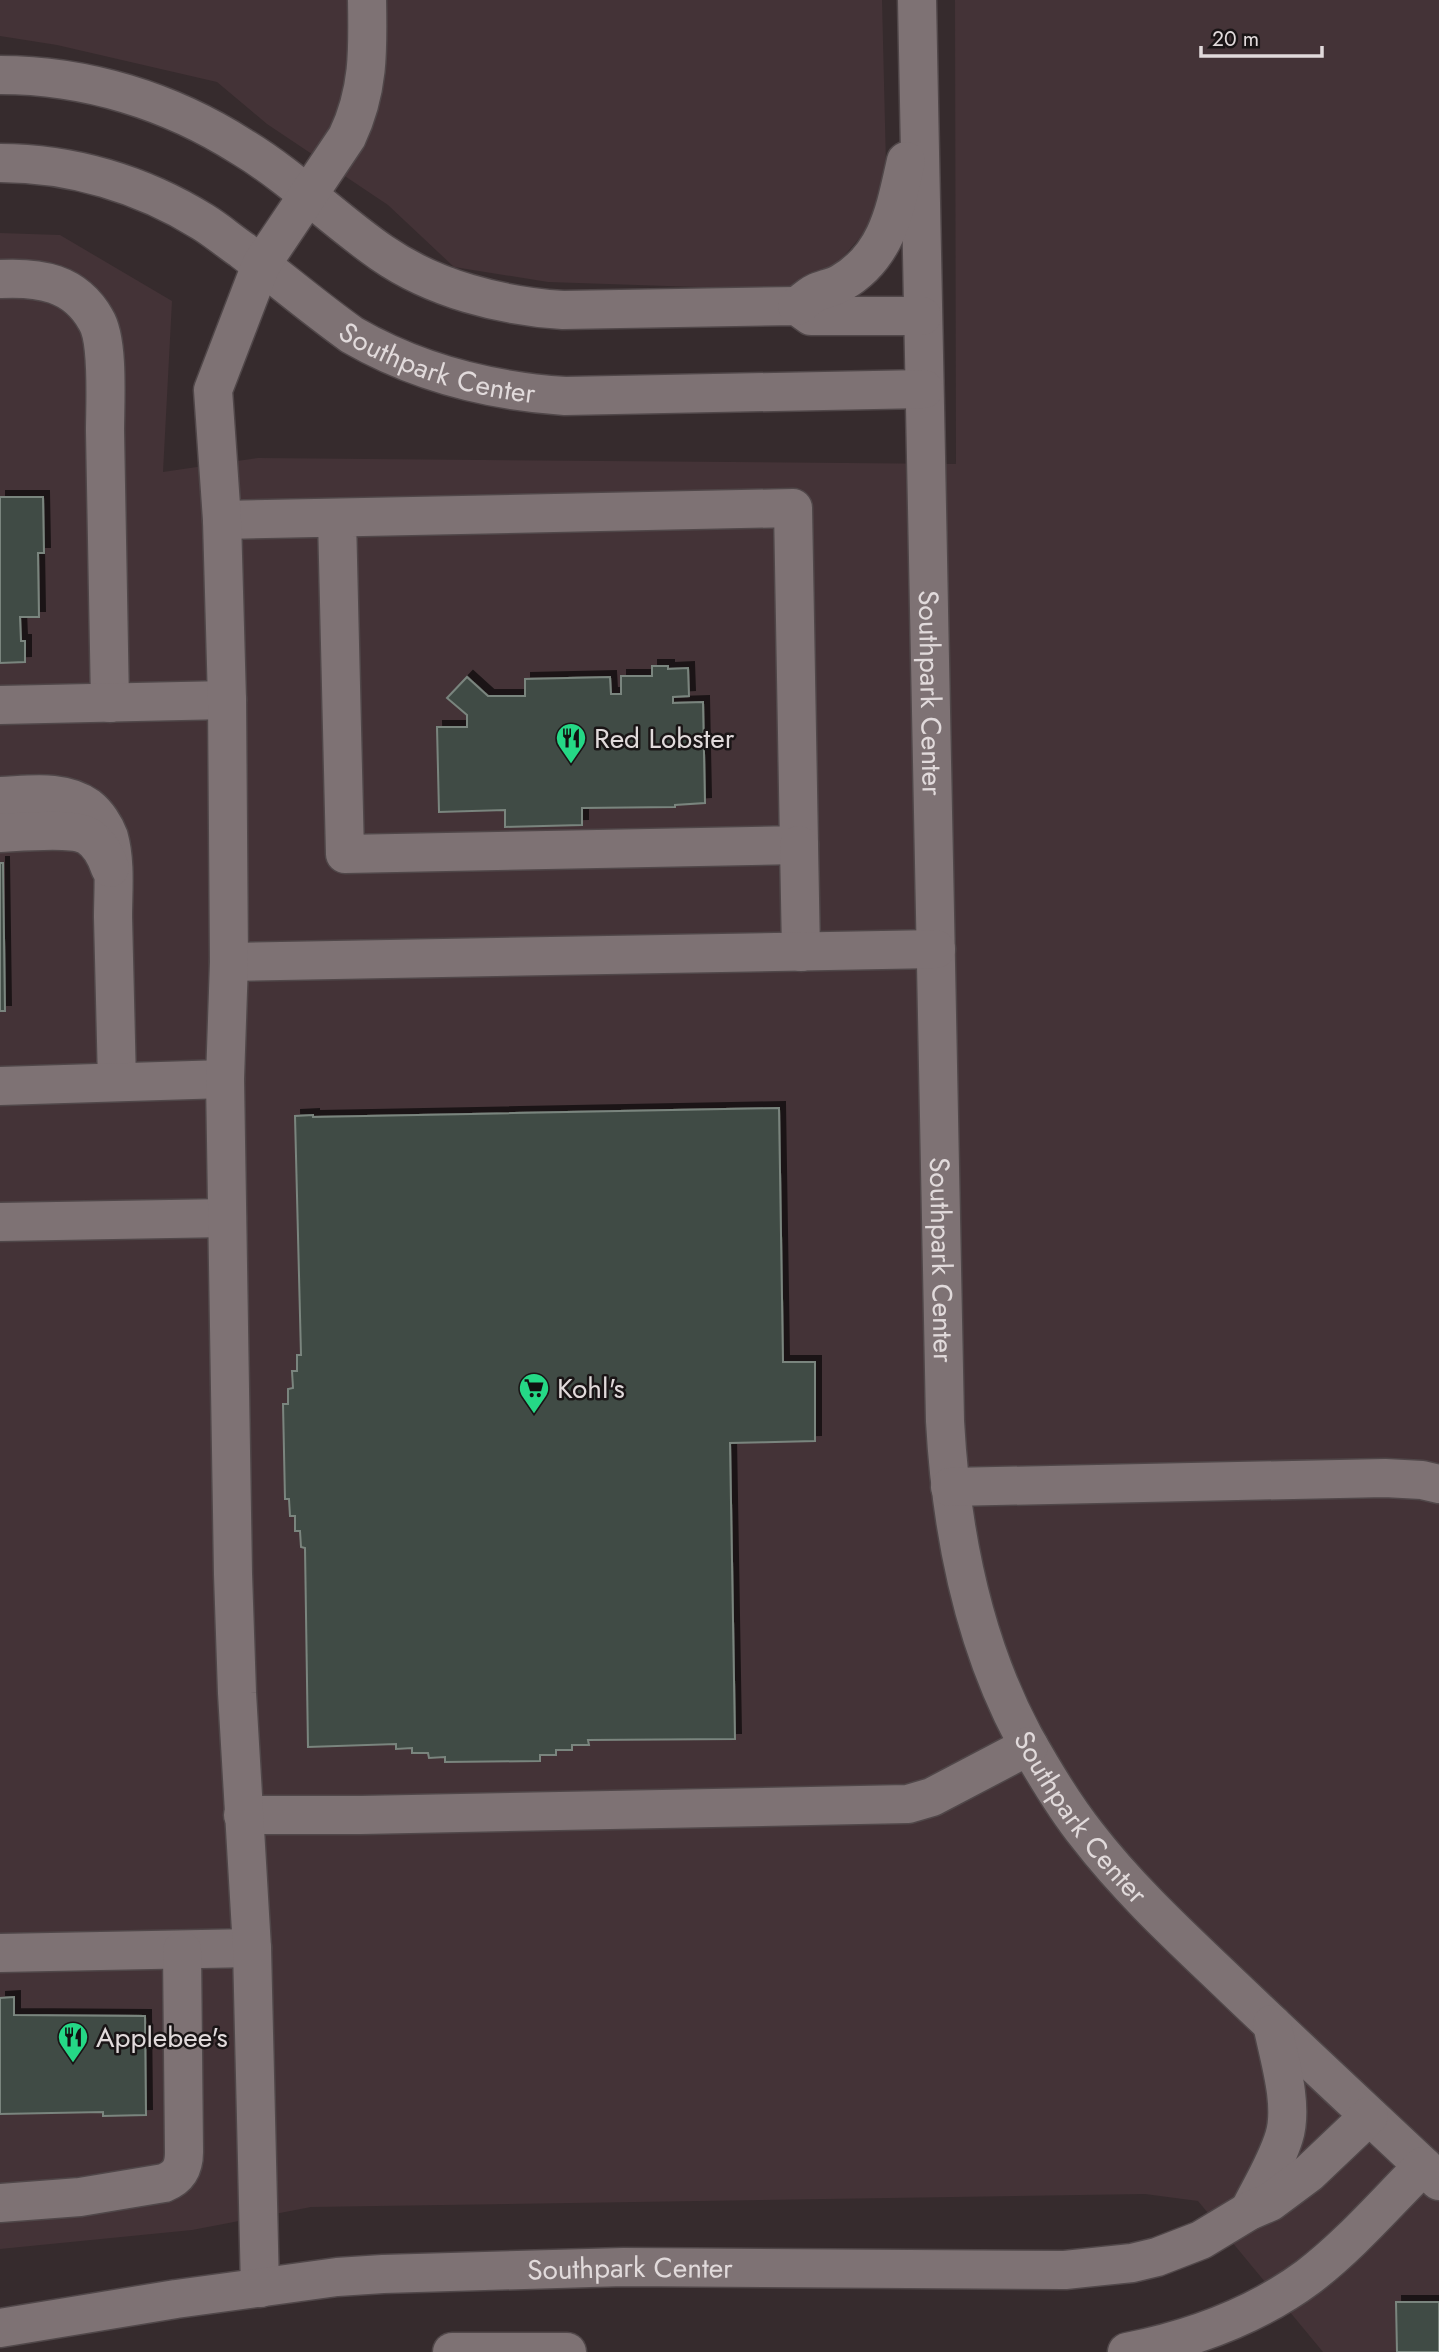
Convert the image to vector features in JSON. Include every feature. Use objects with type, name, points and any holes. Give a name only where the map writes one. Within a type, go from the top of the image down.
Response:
[{"type":"street","points":[[260,2288],[252,1948],[235,1653],[225,1079],[229,962],[227,700],[222,520],[213,390],[261,265],[347,137],[361,103],[367,62],[367,0]]},
{"type":"street","name":"Southpark Center","points":[[917,0],[944,1399],[950,1487],[958,1546],[971,1603],[1002,1690],[1029,1746],[1064,1803],[1096,1846],[1158,1913],[1431,2173],[1308,2276],[1264,2305],[1212,2329],[1166,2344],[1127,2352]]},
{"type":"street","name":"Southpark Center","points":[[0,75],[75,81],[125,93],[168,108],[245,148],[396,262],[451,287],[505,303],[545,309],[797,306],[814,293],[828,289],[853,275],[876,251],[888,231],[919,110]]},
{"type":"street","name":"Southpark Center","points":[[0,163],[26,163],[79,171],[140,190],[205,223],[332,321],[376,349],[456,379],[513,391],[565,396],[924,389]]},
{"type":"street","points":[[0,279],[38,279],[65,287],[88,307],[98,322],[105,392],[110,703]]},
{"type":"street","name":"Southpark Center","points":[[797,306],[811,316],[922,316]]},
{"type":"street","points":[[222,520],[793,508],[801,952]]},
{"type":"street","points":[[338,518],[345,854],[799,845]]},
{"type":"street","points":[[0,705],[227,700]]},
{"type":"street","points":[[0,796],[63,795],[86,806],[103,824],[109,838],[117,1082]]},
{"type":"street","points":[[0,832],[82,833],[92,838],[104,854],[112,880]]},
{"type":"street","points":[[229,962],[936,949]]},
{"type":"street","points":[[0,1086],[225,1079]]},
{"type":"street","points":[[0,1222],[227,1218]]},
{"type":"street","points":[[950,1487],[1385,1478],[1439,1484]]},
{"type":"street","points":[[243,1815],[374,1815],[908,1804],[932,1797],[1029,1746]]},
{"type":"street","points":[[0,1953],[252,1948]]},
{"type":"street","points":[[0,2203],[80,2197],[164,2183],[172,2180],[183,2169],[183,1950]]},
{"type":"street","points":[[1249,2211],[1278,2154],[1287,2121],[1287,2105],[1272,2024]]},
{"type":"street","name":"Southpark Center","points":[[0,2328],[176,2299],[383,2274],[624,2267],[1110,2266],[1157,2257],[1201,2240],[1249,2211],[1270,2202],[1309,2173],[1369,2116]]},
{"type":"street","points":[[452,2352],[567,2352]]},
{"type":"shaded area","points":[[0,0],[882,0],[886,165],[870,226],[836,265],[785,290],[548,282],[454,267],[388,205],[267,124],[217,82],[57,45],[0,36]]},
{"type":"shaded area","points":[[955,0],[1439,0],[1439,2352],[1323,2352],[1198,2201],[1145,2194],[311,2207],[192,2230],[0,2249],[0,233],[60,235],[172,301],[163,472],[258,458],[956,464]]},
{"type":"building","points":[[0,497],[43,497],[44,553],[38,553],[39,617],[20,617],[21,641],[25,641],[25,662],[0,663]]},
{"type":"building","name":"Red Lobster","points":[[652,666],[668,666],[668,669],[688,668],[689,696],[673,697],[673,703],[703,702],[705,803],[675,807],[582,808],[582,825],[505,827],[505,810],[439,812],[437,727],[467,727],[467,715],[447,698],[467,677],[488,696],[525,696],[525,679],[610,677],[611,694],[621,694],[621,676],[652,676]]},
{"type":"building","points":[[0,863],[3,863],[5,1011],[0,1011]]},
{"type":"building","points":[[779,1108],[783,1362],[815,1362],[815,1441],[730,1443],[735,1739],[588,1740],[589,1745],[572,1745],[572,1750],[556,1750],[556,1755],[540,1755],[540,1761],[445,1762],[445,1757],[429,1758],[428,1753],[412,1753],[412,1748],[396,1749],[396,1744],[308,1747],[305,1548],[301,1547],[300,1531],[295,1531],[295,1516],[290,1516],[289,1499],[285,1499],[283,1404],[288,1404],[288,1389],[293,1388],[292,1371],[297,1371],[297,1355],[301,1355],[295,1116]]},
{"type":"building","name":"Applebee's","points":[[14,1997],[14,2015],[145,2016],[146,2115],[103,2116],[103,2112],[0,2114],[0,1998]]},
{"type":"building","points":[[1396,2302],[1439,2302],[1439,2352],[1397,2352]]},
{"type":"place","name":"Red Lobster","points":[[571,765]]},
{"type":"place","name":"Kohl's","points":[[534,1415]]},
{"type":"place","name":"Applebee's","points":[[73,2064]]}]
